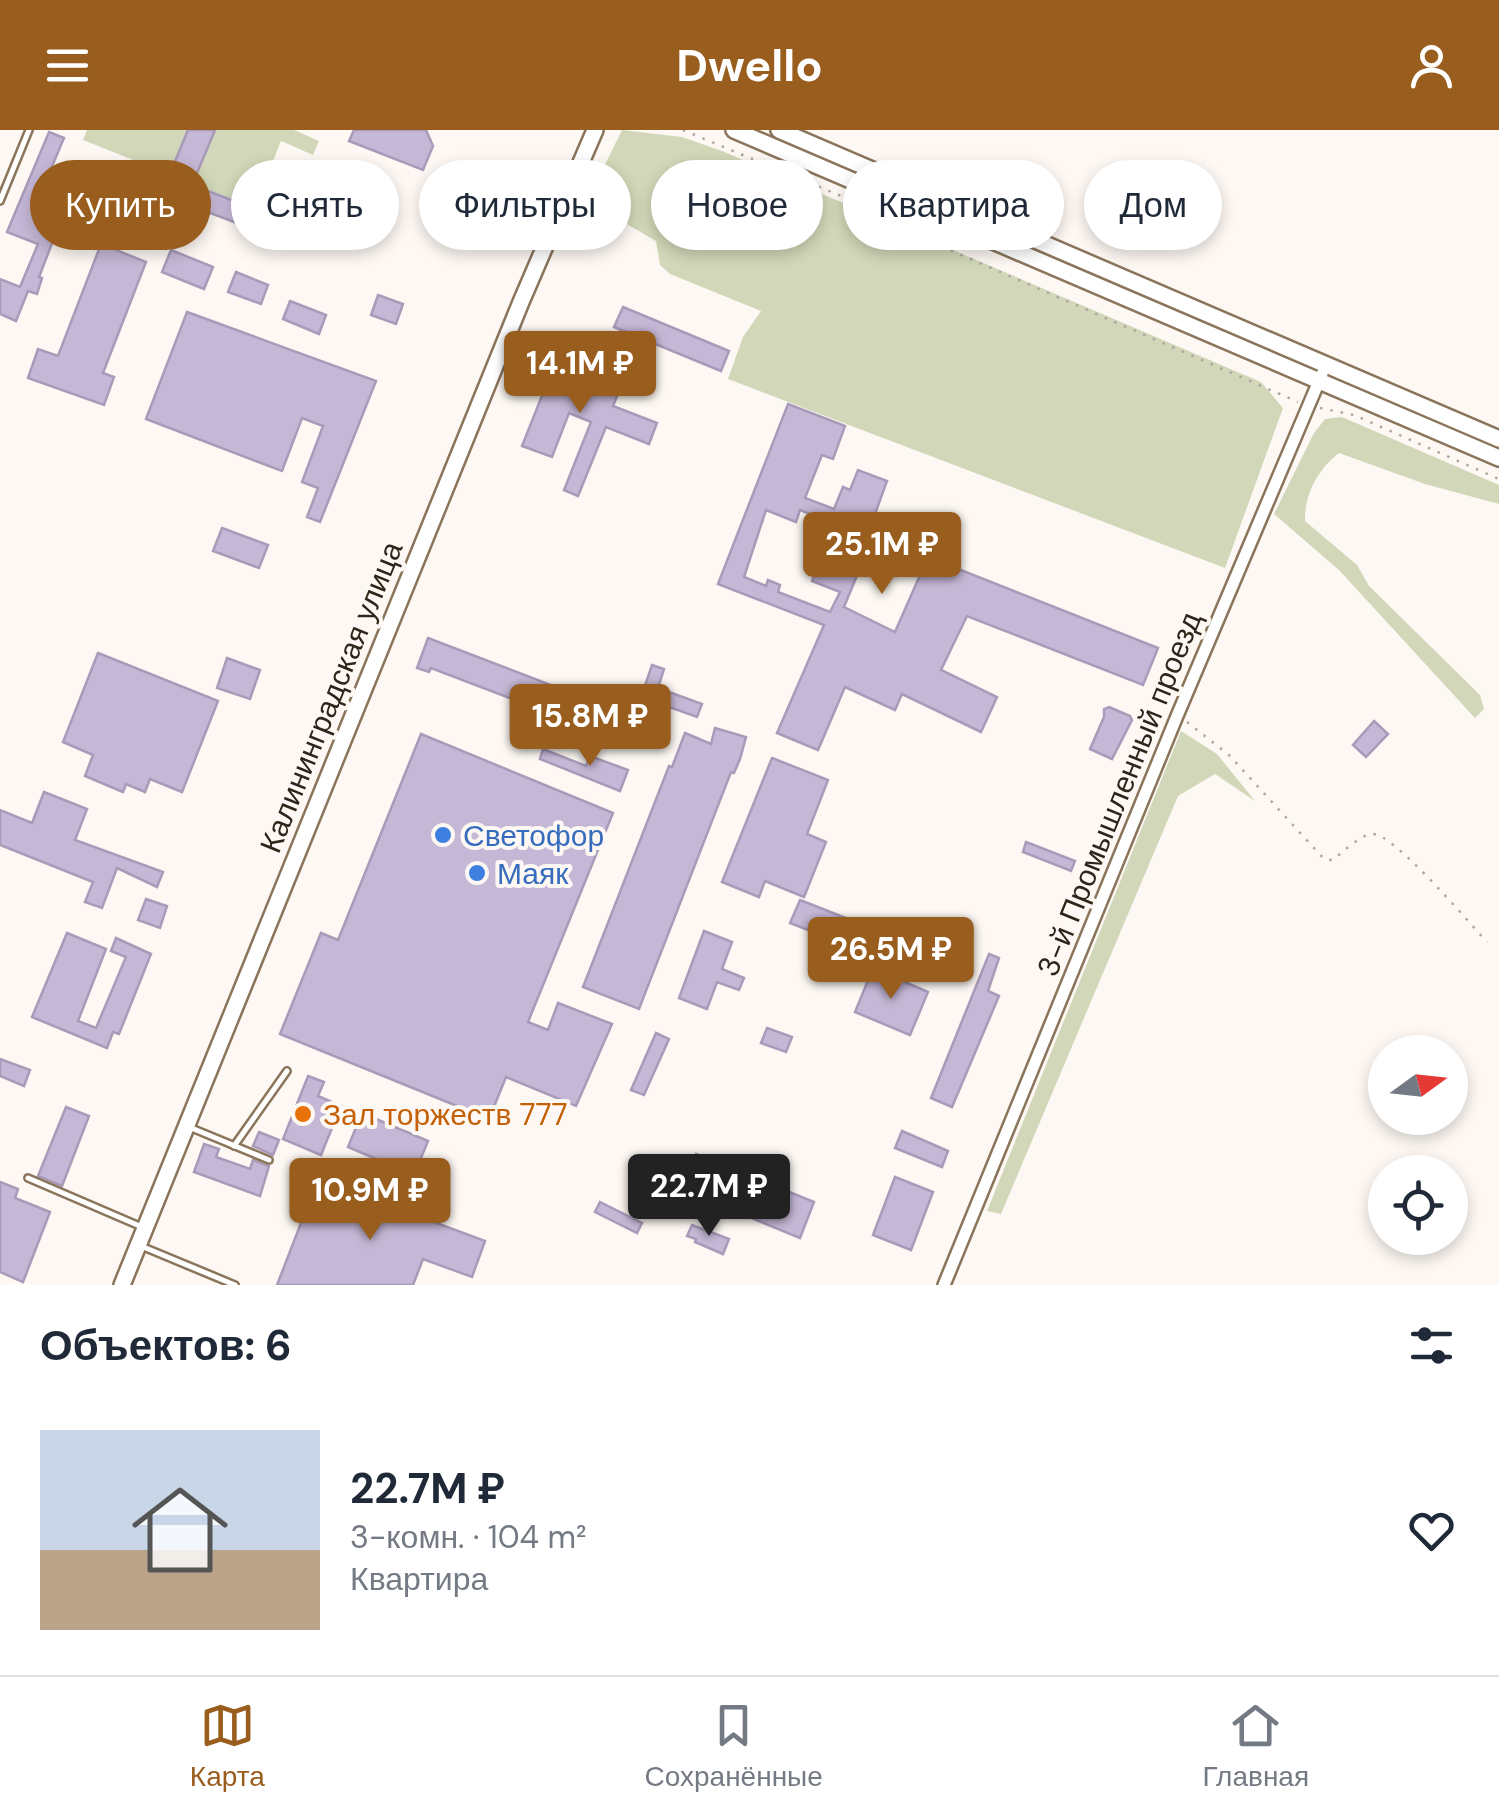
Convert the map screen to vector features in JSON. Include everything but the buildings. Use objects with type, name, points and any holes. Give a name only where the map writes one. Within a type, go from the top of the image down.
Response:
[{"type":"main road","name":"Калининградская улица","points":[[122,1285],[594,130]]},
{"type":"main road","points":[[734,130],[1499,458]]},
{"type":"main road","points":[[780,130],[1499,438]]},
{"type":"street","name":"3-й Промышленный проезд","points":[[944,1285],[1326,363]]},
{"type":"lane","points":[[0,202],[30,130]]},
{"type":"lane","points":[[234,1146],[287,1071]]},
{"type":"lane","points":[[186,1126],[269,1160]]},
{"type":"lane","points":[[28,1178],[145,1229]]},
{"type":"lane","points":[[138,1245],[235,1285]]},
{"type":"path","points":[[682,130],[901,221],[950,250],[1308,406],[1354,415],[1499,479]]},
{"type":"path","points":[[1177,716],[1229,755],[1324,859],[1332,860],[1364,836],[1384,836],[1486,942]]},
{"type":"green space","points":[[87,130],[188,130],[195,160],[133,160],[83,140]]},
{"type":"green space","points":[[215,130],[294,130],[319,141],[313,155],[281,141],[273,160],[231,160],[231,199],[211,191],[211,160],[203,160]]},
{"type":"green space","points":[[622,130],[682,137],[743,160],[651,160],[651,238],[631,227],[631,160],[607,160]]},
{"type":"green space","points":[[823,194],[843,203],[843,250],[953,250],[1261,382],[1283,408],[1225,568],[728,379],[743,337],[761,311],[670,274],[660,265],[658,250],[823,250]]},
{"type":"green space","points":[[1342,417],[1499,485],[1499,504],[1425,484],[1339,453],[1314,483],[1305,511],[1305,521],[1357,565],[1369,586],[1480,695],[1484,709],[1475,718],[1339,570],[1274,514],[1314,433],[1325,419]]},
{"type":"green space","points":[[1181,731],[1217,754],[1255,801],[1215,774],[1178,796],[1001,1214],[987,1211]]},
{"type":"place","name":"Светофор","points":[[443,835]]},
{"type":"place","name":"Маяк","points":[[477,873]]},
{"type":"place","name":"Зал торжеств 777","points":[[303,1114]]}]
